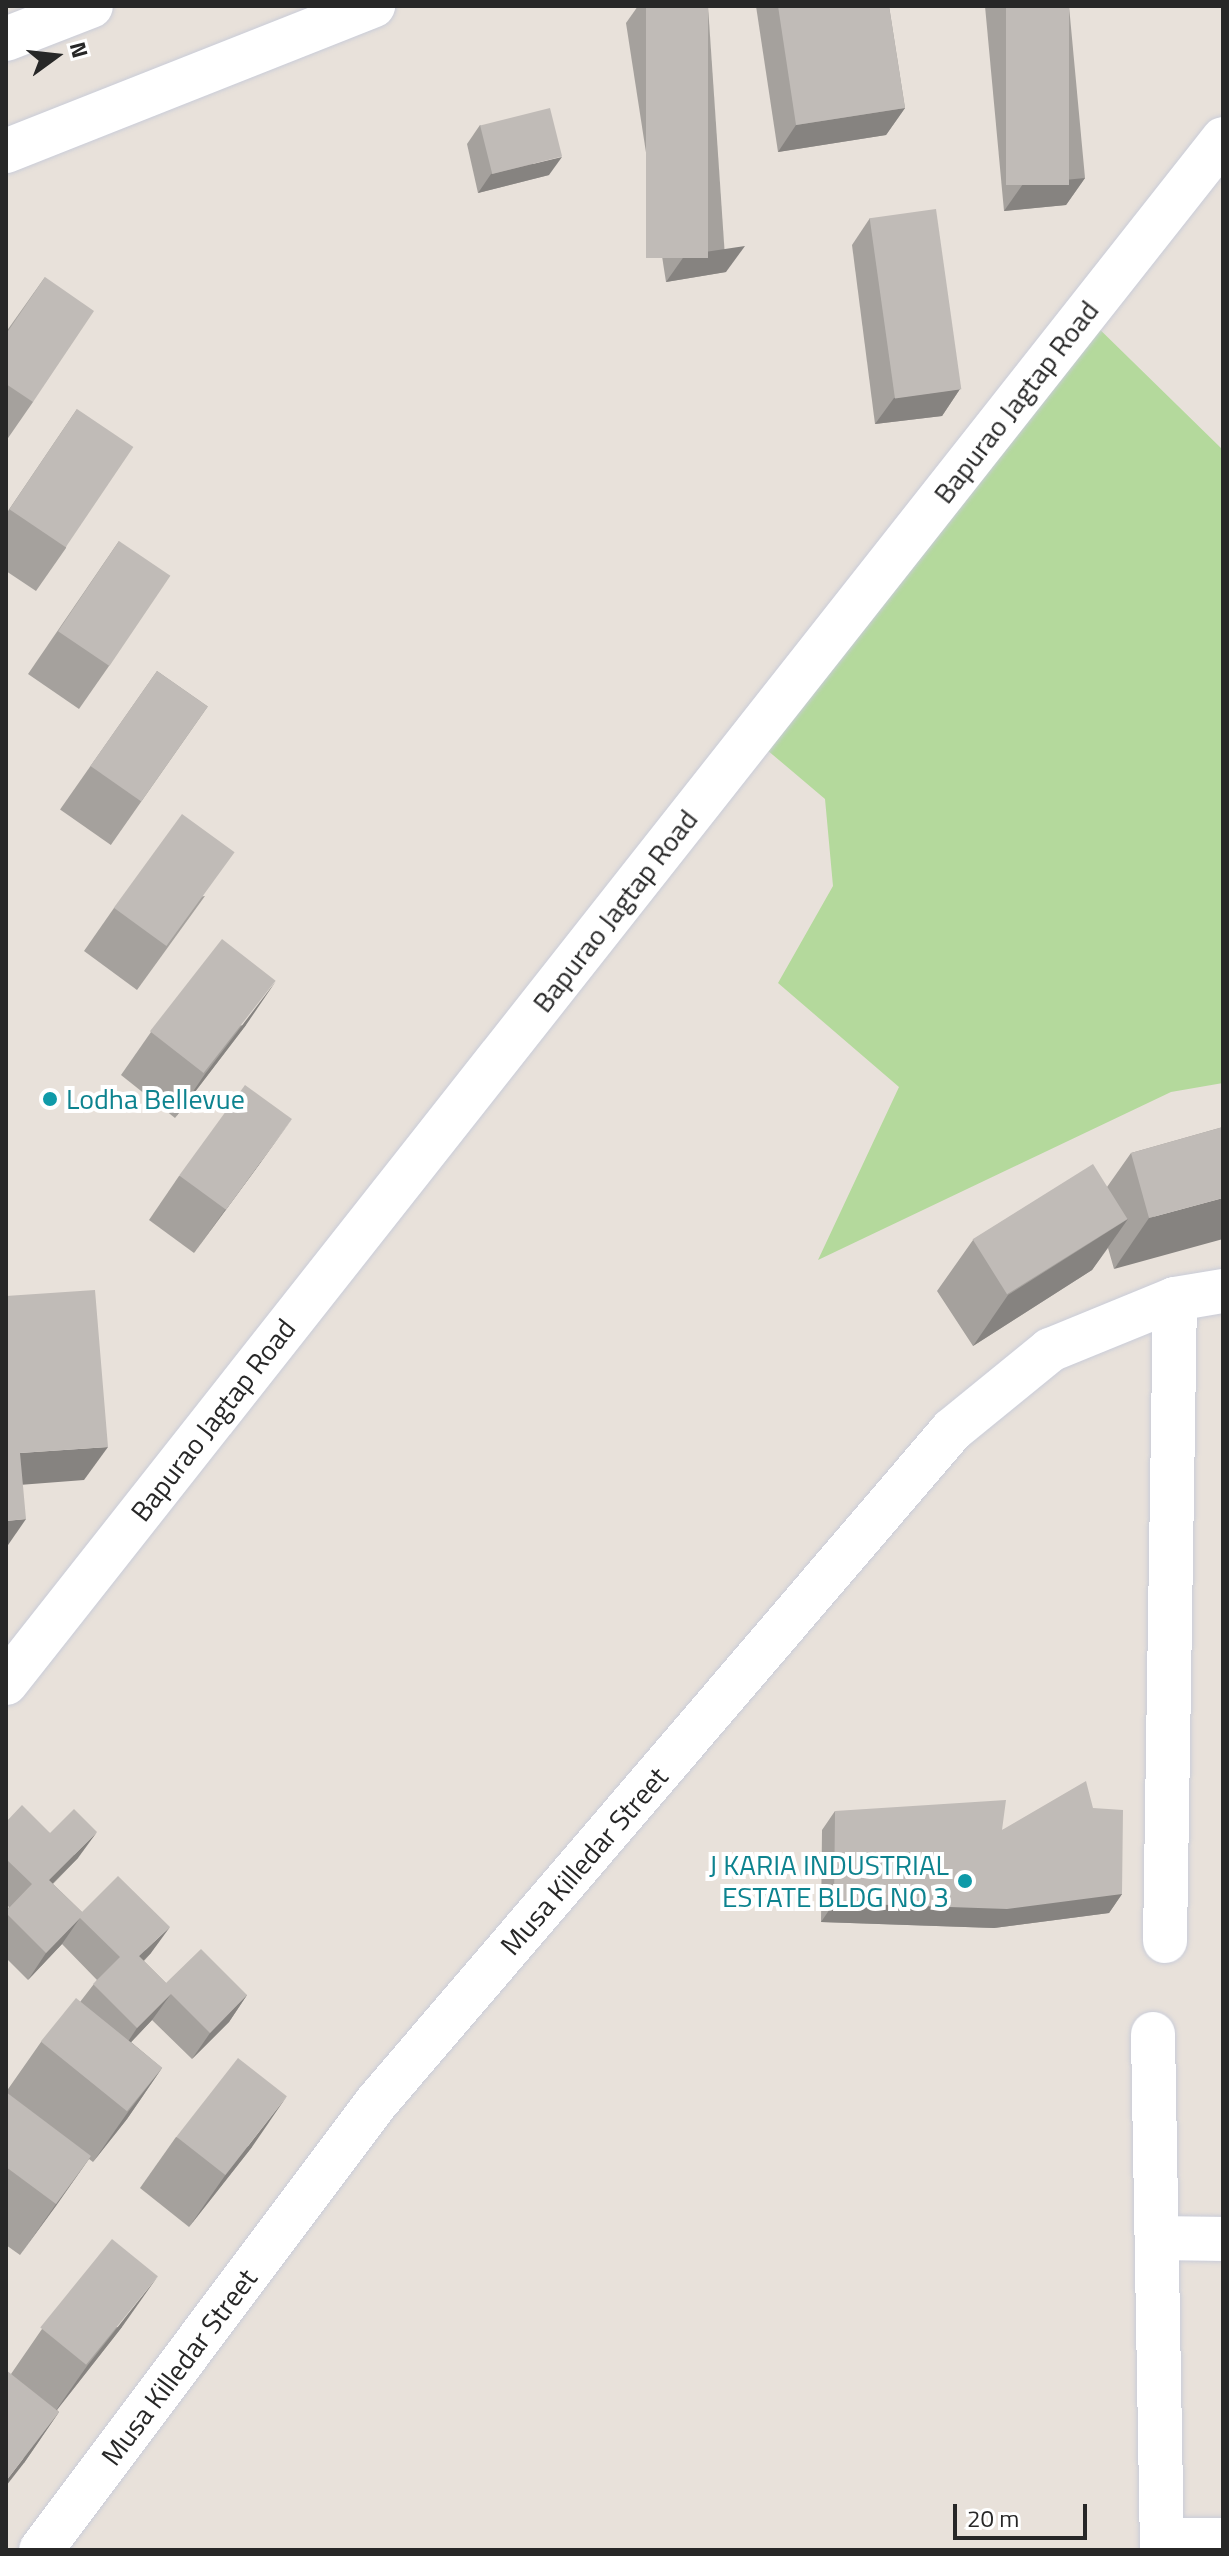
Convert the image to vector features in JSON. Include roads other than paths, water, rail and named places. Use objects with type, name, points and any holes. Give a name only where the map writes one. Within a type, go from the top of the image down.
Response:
[{"type":"street","points":[[6,39],[91,6]]},
{"type":"street","points":[[6,151],[373,6]]},
{"type":"street","name":"Bapurao Jagtap Road","points":[[6,1683],[1223,139]]},
{"type":"street","name":"Musa Killedar Street","points":[[41,2550],[376,2103],[952,1430],[1050,1350],[1175,1299],[1223,1291]]},
{"type":"street","points":[[1165,1941],[1175,1299]]},
{"type":"street","points":[[1153,2034],[1160,2238],[1162,2545],[1223,2540]]},
{"type":"street","points":[[1160,2238],[1223,2239]]},
{"type":"place","name":"Lodha Bellevue","points":[[50,1099]]},
{"type":"place","name":"J KARIA INDUSTRIAL ESTATE BLDG NO 3","points":[[965,1881]]}]
